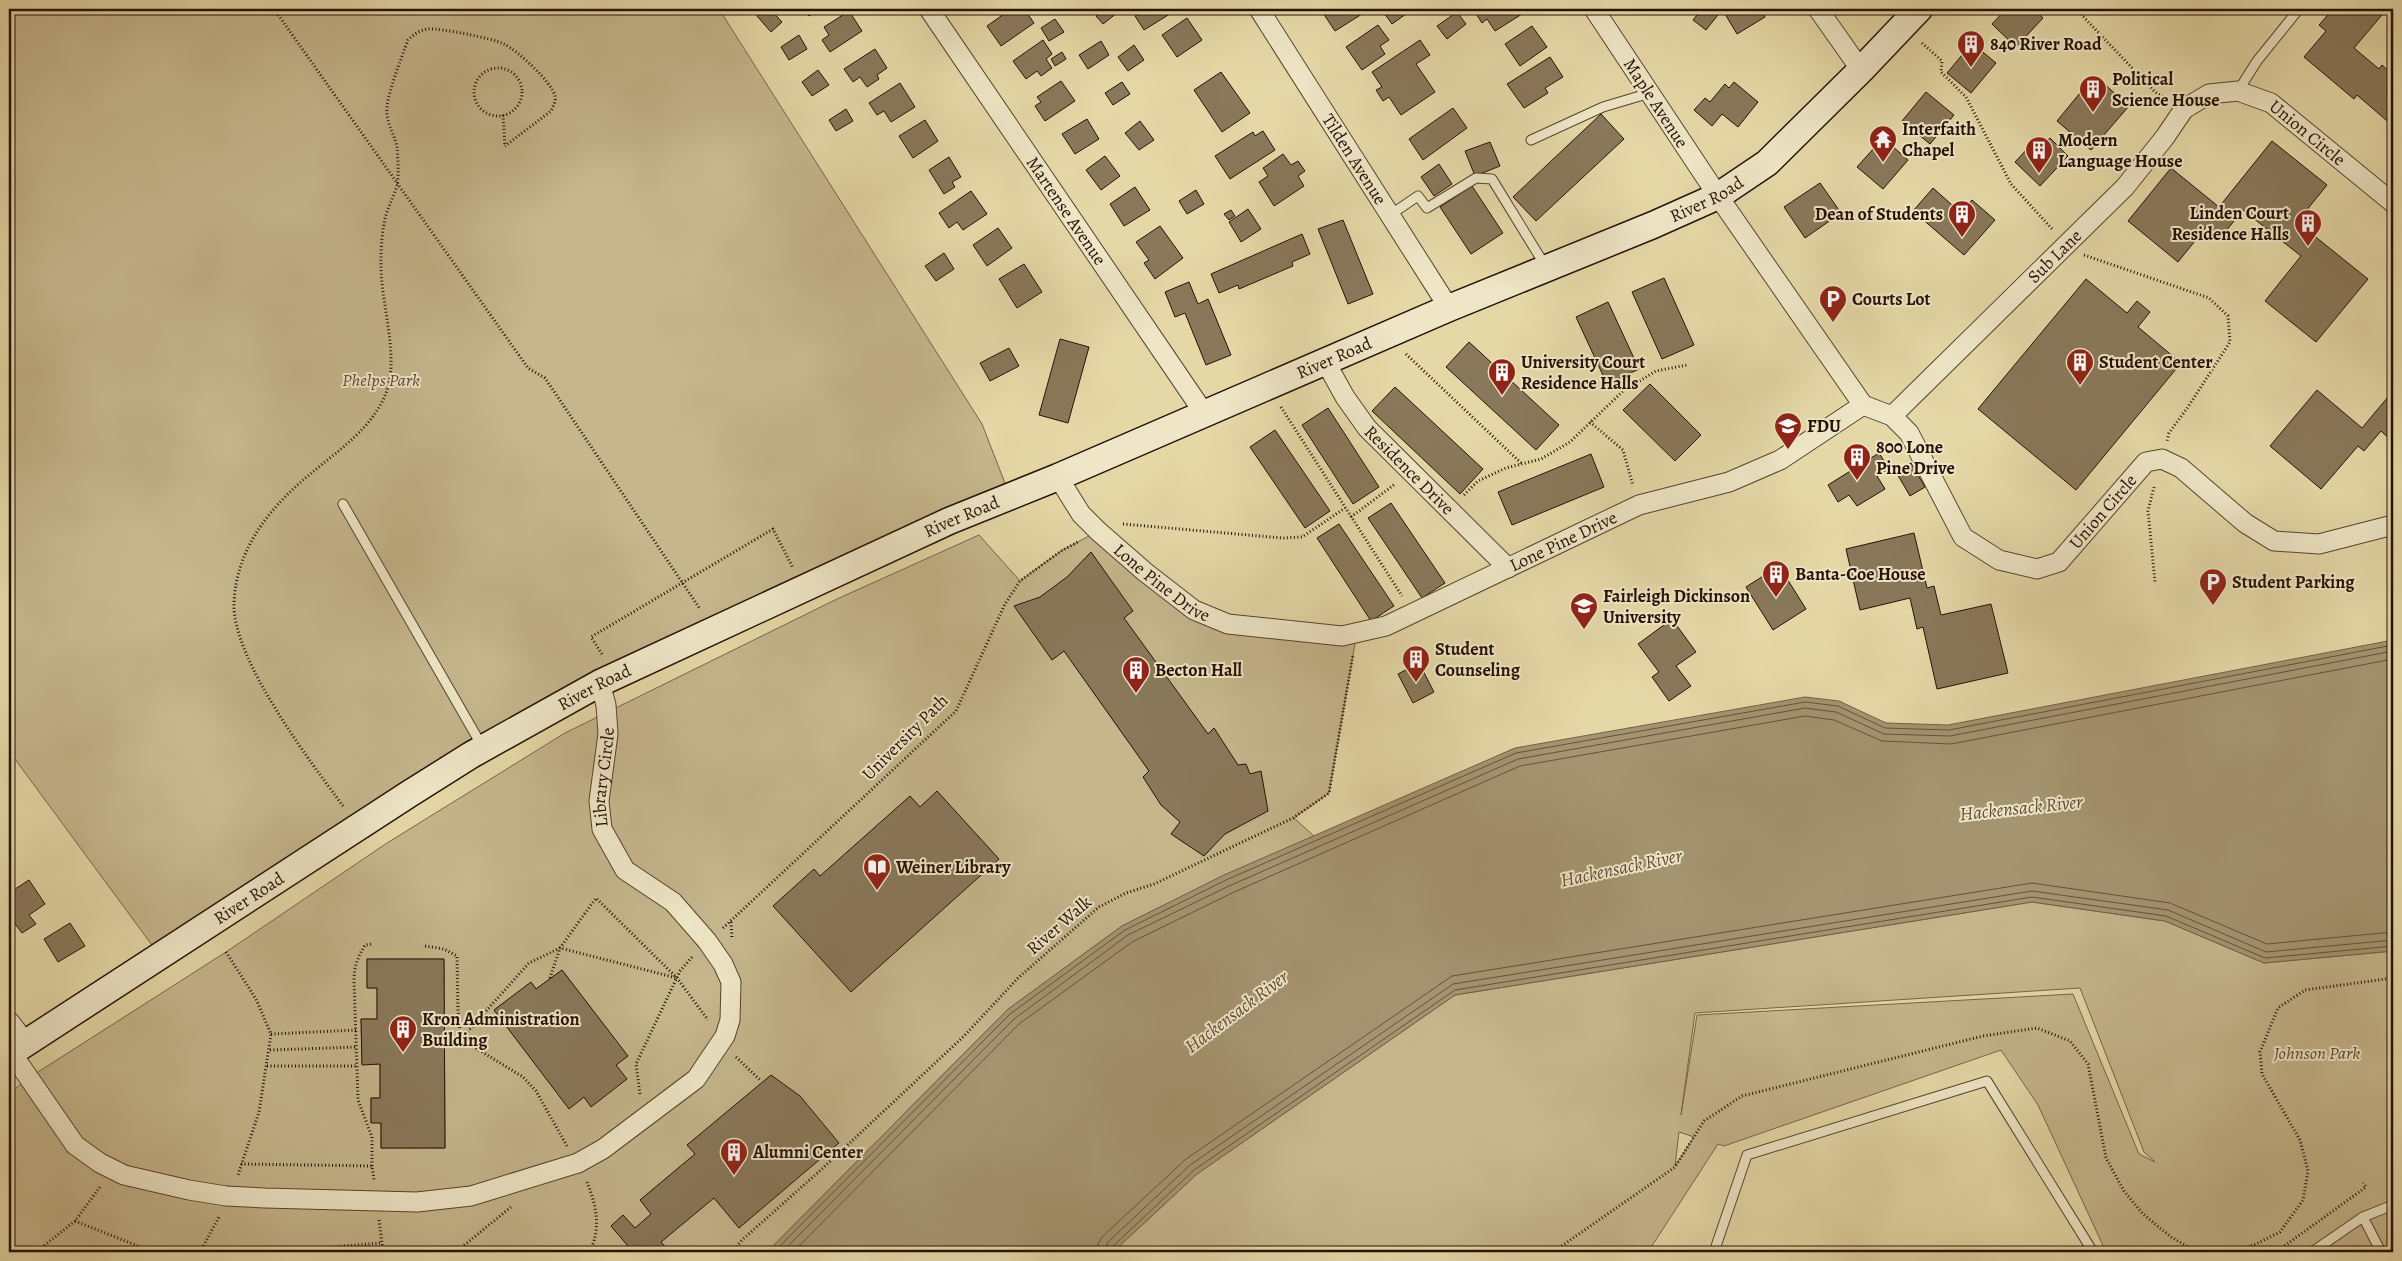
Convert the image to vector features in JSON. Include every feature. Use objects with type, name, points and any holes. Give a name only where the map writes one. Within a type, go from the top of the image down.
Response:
[{"type":"main road","name":"River Road","points":[[15,1050],[484,748],[608,679],[949,520],[1058,477],[1449,308],[1653,225],[1718,196],[1767,163],[1862,70],[1910,17]]},
{"type":"street","name":"Martense Avenue","points":[[929,9],[1204,413]]},
{"type":"street","name":"Tilden Avenue","points":[[1259,9],[1449,308]]},
{"type":"street","name":"Maple Avenue","points":[[1594,9],[1718,196]]},
{"type":"street","points":[[1818,9],[1862,70]]},
{"type":"street","name":"Union Circle","points":[[2210,94],[2238,91],[2271,103],[2393,203]]},
{"type":"street","name":"Sub Lane","points":[[1892,416],[2125,187],[2166,137],[2184,109],[2210,94]]},
{"type":"street","points":[[1718,196],[1863,404]]},
{"type":"street","name":"Residence Drive","points":[[1325,361],[1345,397],[1367,428],[1508,568]]},
{"type":"street","name":"Union Circle","points":[[1863,404],[1892,416],[1909,433],[1963,537],[1999,560],[2037,569],[2059,562],[2146,462],[2162,459]]},
{"type":"street","name":"Lone Pine Drive","points":[[1058,477],[1081,514],[1098,531],[1145,572],[1194,610],[1228,624],[1342,636],[1386,626],[1639,506],[1729,482],[1780,460],[1863,404]]},
{"type":"street","points":[[2162,459],[2180,468],[2245,523],[2274,540],[2319,544],[2393,525]]},
{"type":"street","name":"Library Circle","points":[[9,1021],[15,1050],[75,1145],[99,1163],[144,1180],[226,1196],[378,1203],[416,1202],[471,1196],[578,1163],[603,1149],[696,1079],[723,1040],[730,1020],[731,982],[723,964],[707,941],[673,902],[625,870],[602,829],[599,801],[608,734],[606,705],[608,679]]},
{"type":"lane","points":[[2238,91],[2257,61],[2299,9]]},
{"type":"lane","points":[[1530,140],[1603,107],[1650,93]]},
{"type":"lane","points":[[1390,214],[1418,196],[1426,208],[1476,178],[1492,179],[1546,267]]},
{"type":"lane","points":[[343,504],[484,748]]},
{"type":"lane","points":[[1714,1252],[1747,1155],[1988,1081],[2093,1252]]},
{"type":"lane","points":[[2312,1252],[2362,1216],[2393,1206]]},
{"type":"lane","points":[[2362,1216],[2381,1252]]},
{"type":"path","points":[[274,9],[397,186],[528,368],[545,378],[714,630]]},
{"type":"path","points":[[2076,9],[2155,92],[2184,109]]},
{"type":"path","points":[[1910,17],[1942,61],[1941,72],[1966,97],[2011,184],[2067,246],[2089,258],[2209,298],[2228,316],[2230,342],[2169,433],[2148,511],[2154,582]]},
{"type":"path","points":[[359,827],[308,759],[263,687],[237,628],[234,604],[238,578],[245,554],[263,521],[301,481],[357,435],[377,410],[388,387],[390,366],[389,332],[381,263],[385,216],[397,186],[397,147],[388,123],[387,107],[408,40],[414,34],[427,29],[434,29],[495,41],[513,50],[546,80],[555,96],[555,103],[551,111],[505,146],[503,115]]},
{"type":"path","points":[[495,68],[509,71],[515,76],[522,89],[519,104],[514,110],[503,115],[491,115],[483,111],[475,97],[477,81],[488,70],[495,68]]},
{"type":"path","points":[[1386,335],[1522,464]]},
{"type":"path","points":[[1449,510],[1478,481],[1506,468],[1541,459],[1570,442],[1623,391],[1656,371],[1687,365]]},
{"type":"path","points":[[1267,386],[1413,613]]},
{"type":"path","points":[[1590,422],[1623,450],[1639,506]]},
{"type":"path","points":[[1351,516],[1412,472]]},
{"type":"path","name":"University Path","points":[[640,1096],[636,1064],[660,1009],[680,971],[707,941],[738,915],[956,710],[1005,604],[1020,581],[1061,551],[1098,531],[1126,523],[1282,538],[1302,537],[1345,508]]},
{"type":"path","points":[[608,679],[591,636],[773,529],[804,588]]},
{"type":"path","name":"River Walk","points":[[732,1252],[742,1240],[824,1168],[964,1036],[1018,978],[1099,907],[1126,893],[1154,884],[1294,818],[1329,793],[1357,632]]},
{"type":"path","points":[[550,978],[560,948],[596,898],[677,978],[736,1056]]},
{"type":"path","points":[[373,944],[365,945],[354,966],[358,1100],[372,1137],[372,1166],[378,1203],[381,1243],[384,1252]]},
{"type":"path","points":[[425,946],[444,949],[457,956],[458,1012],[461,1039]]},
{"type":"path","points":[[461,1039],[529,963],[560,948],[677,978]]},
{"type":"path","points":[[200,1252],[221,1214],[226,1196],[241,1164],[259,1112],[270,1050],[271,1034],[256,999],[226,952]]},
{"type":"path","points":[[2231,1252],[2256,1244],[2280,1232],[2303,1200],[2308,1171],[2300,1140],[2262,1074],[2260,1052],[2278,1008],[2305,990],[2393,978]]},
{"type":"path","points":[[271,1034],[356,1030]]},
{"type":"path","points":[[461,1039],[523,1077],[536,1092],[567,1145],[574,1141]]},
{"type":"path","points":[[270,1050],[357,1047]]},
{"type":"path","points":[[267,1066],[358,1066]]},
{"type":"path","points":[[578,1163],[594,1198],[597,1223],[594,1245],[590,1252]]},
{"type":"path","points":[[241,1164],[372,1166]]},
{"type":"path","points":[[36,1252],[75,1221],[103,1183]]},
{"type":"path","points":[[2276,1252],[2366,1187],[2363,1183]]},
{"type":"path","points":[[456,1252],[514,1204]]},
{"type":"path","points":[[75,1221],[153,1252]]},
{"type":"path","points":[[329,1252],[332,1247],[381,1243]]},
{"type":"green space","name":"Phelps Park","points":[[9,9],[719,9],[982,424],[1010,496],[600,683],[160,956],[9,751]]},
{"type":"green space","points":[[1098,531],[1194,610],[1357,632],[1329,793],[1294,818],[1314,836],[1217,879],[1122,926],[1007,1010],[767,1252],[9,1252],[9,1093],[38,1072],[226,952],[387,843],[565,733],[837,599],[979,535],[1020,581],[1061,551]],"holes":[[[367,959],[444,959],[445,1148],[381,1148],[381,1123],[371,1122],[371,1098],[380,1098],[380,1064],[362,1064],[361,1019],[377,1019],[377,988],[367,988]],[[562,970],[627,1056],[616,1065],[591,1106],[584,1097],[569,1108],[494,1010],[531,983],[536,989]]]},
{"type":"green space","name":"Johnson Park","points":[[2032,902],[2165,921],[2264,963],[2393,951],[2393,1252],[2106,1252],[2038,1105],[2001,1050],[1724,1146],[1718,1144],[1648,1252],[1113,1252],[1197,1174],[1455,995]],"holes":[[[2080,988],[2144,1152],[2155,1162],[2139,1154],[2073,994],[1697,1015],[1681,1115],[1695,1013]],[[1679,1132],[1694,1137],[1675,1166]]]},
{"type":"water","name":"Hackensack River","points":[[2393,640],[2393,951],[2264,963],[2165,921],[2032,902],[1455,995],[1197,1174],[1113,1252],[767,1252],[1007,1010],[1122,926],[1224,875],[1515,748],[1805,697],[1839,701],[1886,723],[1948,725]]},
{"type":"building","points":[[766,9],[770,9],[782,22],[771,32],[757,16]]},
{"type":"building","points":[[804,9],[818,9],[809,16]]},
{"type":"building","points":[[1011,9],[1015,12],[1024,9],[1034,23],[1001,46],[987,26]]},
{"type":"building","points":[[1105,9],[1114,9],[1117,13],[1103,24],[1096,16]]},
{"type":"building","points":[[1135,9],[1178,9],[1144,30],[1135,16],[1139,14]]},
{"type":"building","points":[[1358,9],[1362,14],[1335,31],[1321,10]]},
{"type":"building","points":[[1383,9],[1413,9],[1392,24],[1382,10]]},
{"type":"building","points":[[1473,9],[1519,9],[1522,14],[1495,31],[1487,19],[1482,23]]},
{"type":"building","points":[[1702,9],[1718,9],[1721,11],[1706,30],[1693,20]]},
{"type":"building","points":[[1731,9],[1761,9],[1765,17],[1737,34],[1725,14]]},
{"type":"building","points":[[2006,9],[2033,9],[2043,18],[2016,47],[1992,24]]},
{"type":"building","points":[[2333,9],[2387,9],[2354,48],[2379,69],[2382,65],[2393,75],[2393,126],[2357,95],[2354,99],[2304,57],[2326,31],[2319,25]]},
{"type":"building","points":[[849,11],[862,31],[830,52],[822,40],[829,35],[824,27]]},
{"type":"building","points":[[1457,12],[1466,24],[1447,39],[1437,26]]},
{"type":"building","points":[[1187,18],[1202,40],[1177,57],[1162,35]]},
{"type":"building","points":[[1055,19],[1064,32],[1049,41],[1041,28]]},
{"type":"building","points":[[1378,25],[1389,40],[1380,46],[1385,54],[1362,70],[1346,47]]},
{"type":"building","points":[[1532,26],[1547,47],[1520,66],[1505,44]]},
{"type":"building","points":[[799,35],[807,49],[789,60],[781,47]]},
{"type":"building","points":[[1043,40],[1052,54],[1046,59],[1052,68],[1041,76],[1037,71],[1026,79],[1013,61]]},
{"type":"building","points":[[1420,40],[1430,55],[1416,64],[1435,92],[1401,115],[1389,97],[1383,101],[1376,90],[1382,87],[1372,72]]},
{"type":"building","points":[[1101,41],[1109,55],[1088,69],[1079,55]]},
{"type":"building","name":"840 River Road","points":[[1972,43],[1996,63],[1971,93],[1947,73]]},
{"type":"building","points":[[1134,45],[1144,60],[1128,71],[1118,57]]},
{"type":"building","points":[[875,49],[887,68],[877,75],[879,79],[867,87],[860,77],[853,82],[844,69]]},
{"type":"building","points":[[1062,52],[1066,59],[1055,66],[1051,59]]},
{"type":"building","points":[[1550,57],[1563,77],[1545,88],[1548,93],[1524,108],[1507,84]]},
{"type":"building","points":[[818,70],[829,85],[812,96],[802,82]]},
{"type":"building","points":[[1221,72],[1250,113],[1222,132],[1194,90]]},
{"type":"building","points":[[1061,81],[1075,101],[1045,121],[1035,106],[1041,102],[1037,97]]},
{"type":"building","points":[[1122,82],[1130,94],[1113,105],[1105,93]]},
{"type":"building","points":[[1734,82],[1758,102],[1738,127],[1722,114],[1712,126],[1694,110],[1705,98],[1710,102],[1725,84],[1729,88]]},
{"type":"building","name":"Political Science House","points":[[2089,82],[2097,88],[2102,82],[2129,106],[2091,150],[2057,121]]},
{"type":"building","points":[[900,83],[915,107],[891,122],[884,111],[877,115],[869,103]]},
{"type":"building","points":[[1926,92],[1954,115],[1930,144],[1902,121]]},
{"type":"building","points":[[1453,108],[1467,128],[1423,160],[1409,139]]},
{"type":"building","points":[[846,109],[853,121],[836,131],[829,120]]},
{"type":"building","points":[[1601,114],[1624,139],[1536,221],[1513,197]]},
{"type":"building","points":[[1087,119],[1099,139],[1075,154],[1062,134]]},
{"type":"building","points":[[925,120],[938,141],[913,158],[899,136]]},
{"type":"building","points":[[1140,121],[1154,140],[1139,150],[1125,133]]},
{"type":"building","points":[[1263,131],[1275,150],[1230,179],[1215,156],[1253,132],[1255,136]]},
{"type":"building","name":"Interfaith Chapel","points":[[1883,138],[1908,160],[1883,189],[1857,167]]},
{"type":"building","name":"Modern Language House","points":[[2050,138],[2068,156],[2040,186],[2015,162],[2029,147],[2036,153]]},
{"type":"building","name":"Linden Court Residence Halls","points":[[2272,141],[2327,185],[2297,222],[2368,279],[2316,342],[2265,301],[2301,256],[2243,210],[2221,237],[2207,226],[2178,262],[2128,221],[2171,168],[2219,207]]},
{"type":"building","points":[[1490,142],[1500,166],[1475,176],[1465,151]]},
{"type":"building","points":[[1283,154],[1291,165],[1298,161],[1305,171],[1298,176],[1304,186],[1274,206],[1259,182],[1268,176],[1263,168]]},
{"type":"building","points":[[1105,156],[1120,176],[1101,190],[1086,170]]},
{"type":"building","points":[[949,157],[961,177],[952,182],[955,187],[944,194],[929,170]]},
{"type":"building","points":[[1439,164],[1452,184],[1434,196],[1421,177]]},
{"type":"building","points":[[1820,183],[1841,213],[1805,238],[1784,207]]},
{"type":"building","points":[[1472,186],[1503,233],[1471,254],[1440,207]]},
{"type":"building","points":[[1135,187],[1150,210],[1124,226],[1110,204]]},
{"type":"building","name":"Dean of Students","points":[[1933,188],[1961,213],[1972,200],[1995,220],[1964,255],[1913,211]]},
{"type":"building","points":[[1196,190],[1204,204],[1187,214],[1179,201]]},
{"type":"building","points":[[971,191],[987,214],[963,230],[957,222],[949,228],[939,213]]},
{"type":"building","points":[[1248,209],[1261,229],[1241,242],[1229,222]]},
{"type":"building","points":[[1231,210],[1235,216],[1229,220],[1224,214]]},
{"type":"building","points":[[1343,220],[1373,294],[1348,304],[1318,229]]},
{"type":"building","points":[[1160,226],[1183,258],[1155,279],[1144,263],[1149,260],[1136,242]]},
{"type":"building","points":[[998,228],[1012,248],[987,266],[973,245]]},
{"type":"building","points":[[1302,234],[1310,254],[1292,262],[1293,266],[1239,289],[1238,285],[1219,293],[1211,274]]},
{"type":"building","points":[[944,253],[954,269],[936,281],[925,266]]},
{"type":"building","points":[[1024,264],[1042,292],[1017,308],[999,279]]},
{"type":"building","points":[[1664,278],[1694,345],[1662,359],[1632,292]]},
{"type":"building","name":"Student Center","points":[[2086,279],[2127,313],[2137,301],[2150,312],[2138,327],[2181,363],[2076,490],[1978,409]]},
{"type":"building","points":[[1189,282],[1198,304],[1208,299],[1231,355],[1206,365],[1185,313],[1175,317],[1165,292]]},
{"type":"building","points":[[1608,302],[1639,369],[1607,384],[1576,317]]},
{"type":"building","points":[[1060,339],[1089,347],[1068,423],[1039,415]]},
{"type":"building","name":"University Court Residence Halls","points":[[1469,342],[1559,425],[1536,450],[1446,367]]},
{"type":"building","points":[[1009,348],[1019,366],[990,381],[980,363]]},
{"type":"building","points":[[1650,384],[1701,435],[1675,461],[1623,410]]},
{"type":"building","points":[[1395,387],[1483,469],[1460,494],[1372,411]]},
{"type":"building","points":[[2317,390],[2362,428],[2393,391],[2393,442],[2381,431],[2364,451],[2358,446],[2321,489],[2270,446]]},
{"type":"building","points":[[1328,408],[1379,487],[1353,504],[1302,425]]},
{"type":"building","points":[[1275,430],[1330,511],[1305,528],[1250,447]]},
{"type":"building","name":"800 Lone Pine Drive","points":[[1879,453],[1889,469],[1877,476],[1885,489],[1857,506],[1849,495],[1838,502],[1828,485]]},
{"type":"building","points":[[1591,454],[1604,487],[1512,525],[1498,492]]},
{"type":"building","points":[[1911,463],[1925,487],[1910,496],[1896,472]]},
{"type":"building","points":[[1391,503],[1445,583],[1422,598],[1368,518]]},
{"type":"building","points":[[1339,524],[1394,606],[1371,621],[1317,538]]},
{"type":"building","points":[[1914,533],[1927,588],[1934,586],[1941,615],[1991,604],[2008,673],[1937,689],[1923,627],[1917,629],[1910,598],[1860,610],[1846,549]]},
{"type":"building","name":"Becton Hall","points":[[1091,552],[1133,611],[1124,618],[1208,734],[1214,728],[1238,765],[1246,764],[1250,774],[1261,771],[1268,811],[1225,834],[1204,856],[1171,834],[1180,822],[1161,805],[1143,777],[1149,771],[1064,651],[1052,660],[1014,606],[1040,597],[1067,577]]},
{"type":"building","name":"Banta-Coe House","points":[[1779,566],[1806,609],[1773,630],[1746,587]]},
{"type":"building","points":[[1672,619],[1696,652],[1676,666],[1691,686],[1669,701],[1652,677],[1659,672],[1638,644]]},
{"type":"building","name":"Student Counseling","points":[[1419,663],[1434,692],[1413,703],[1398,674]]},
{"type":"building","name":"Weiner Library","points":[[937,791],[999,859],[851,992],[773,906],[814,869],[820,876],[910,796],[920,807]]},
{"type":"building","points":[[29,880],[45,904],[29,915],[36,924],[22,933],[13,921],[9,923],[9,893]]},
{"type":"building","points":[[70,923],[85,946],[58,962],[44,939]]},
{"type":"building","name":"Kron Administration Building","points":[[367,959],[444,959],[445,1148],[381,1148],[381,1123],[371,1123],[371,1098],[380,1098],[380,1064],[362,1065],[361,1019],[377,1019],[377,988],[367,988]]},
{"type":"building","points":[[562,970],[628,1056],[616,1065],[627,1079],[591,1107],[584,1097],[569,1109],[494,1010],[531,982],[536,989]]},
{"type":"building","name":"Alumni Center","points":[[771,1075],[800,1096],[839,1143],[739,1228],[714,1198],[661,1242],[670,1252],[633,1252],[611,1226],[623,1215],[635,1228],[651,1214],[640,1200],[695,1154],[687,1145]]},
{"type":"place","name":"840 River Road","points":[[1971,68]]},
{"type":"place","name":"Political Science House","points":[[2093,113]]},
{"type":"place","name":"Interfaith Chapel","points":[[1883,163]]},
{"type":"place","name":"Modern Language House","points":[[2039,174]]},
{"type":"place","name":"Dean of Students","points":[[1962,238]]},
{"type":"place","name":"Linden Court Residence Halls","points":[[2308,247]]},
{"type":"place","name":"Courts Lot","points":[[1833,323]]},
{"type":"place","name":"Student Center","points":[[2080,386]]},
{"type":"place","name":"University Court Residence Halls","points":[[1502,396]]},
{"type":"place","name":"FDU","points":[[1788,450]]},
{"type":"place","name":"800 Lone Pine Drive","points":[[1857,481]]},
{"type":"place","name":"Banta-Coe House","points":[[1776,598]]},
{"type":"place","name":"Student Parking","points":[[2213,606]]},
{"type":"place","name":"Fairleigh Dickinson University","points":[[1584,630]]},
{"type":"place","name":"Student Counseling","points":[[1416,683]]},
{"type":"place","name":"Becton Hall","points":[[1136,694]]},
{"type":"place","name":"Weiner Library","points":[[877,891]]},
{"type":"place","name":"Kron Administration Building","points":[[403,1053]]},
{"type":"place","name":"Alumni Center","points":[[734,1176]]}]
